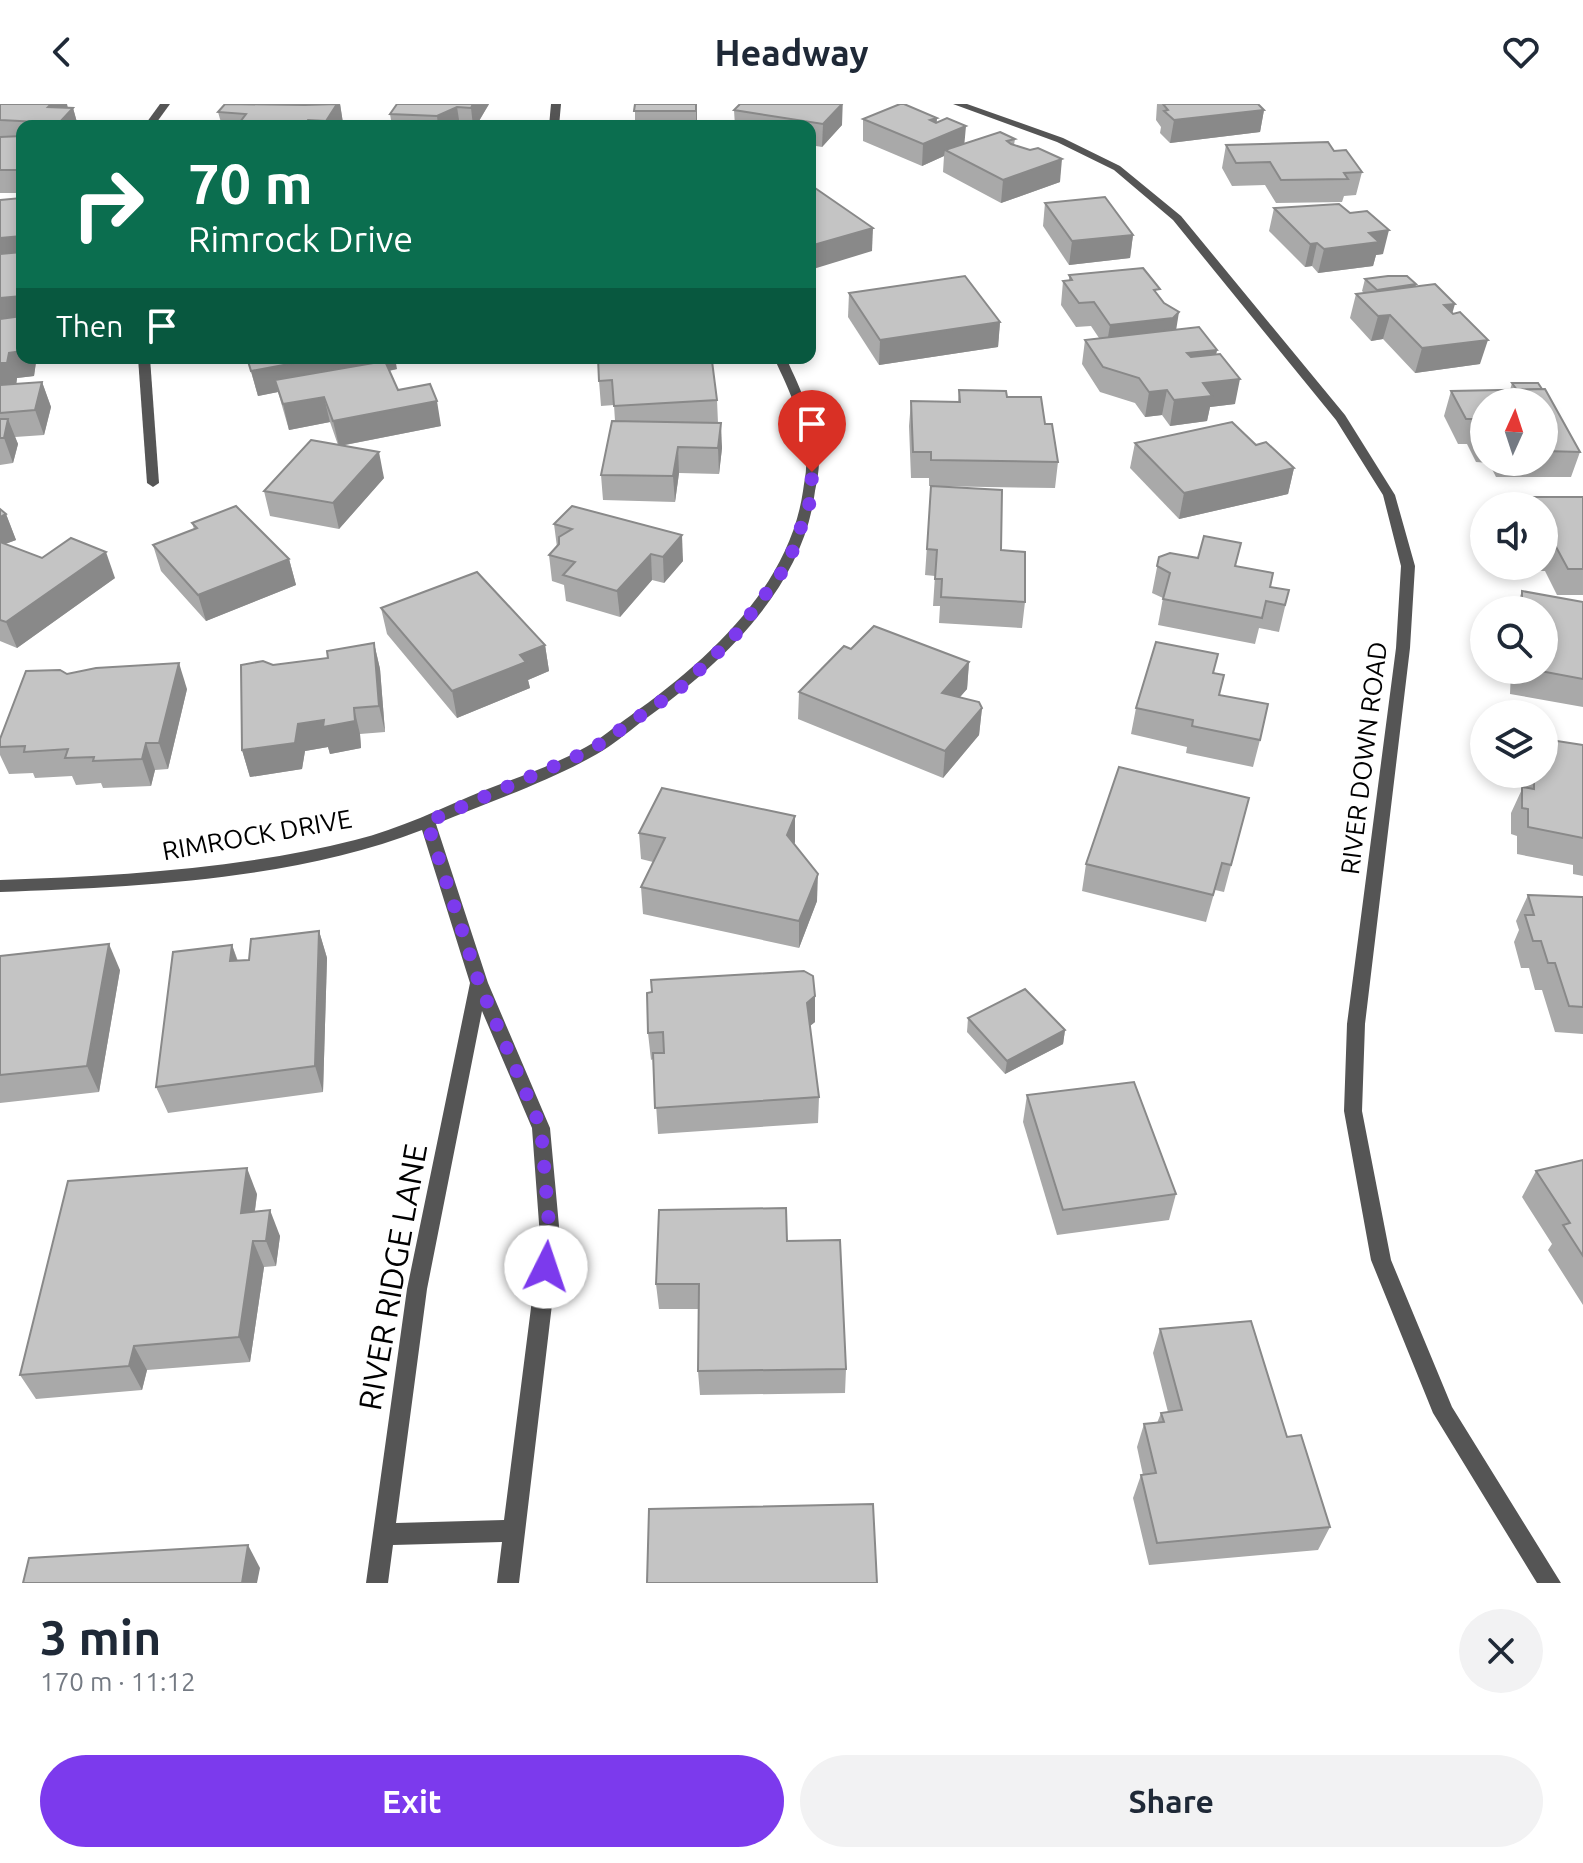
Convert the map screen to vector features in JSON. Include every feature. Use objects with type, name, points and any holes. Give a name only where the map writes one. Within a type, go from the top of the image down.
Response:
[{"type":"street","name":"RIVER DOWN ROAD","points":[[964,105],[1060,140],[1117,168],[1177,218],[1341,418],[1389,495],[1408,566],[1403,648],[1356,1024],[1353,1111],[1381,1260],[1438,1399],[1550,1583]]},
{"type":"street","points":[[144,364],[153,483]]},
{"type":"street","name":"RIMROCK DRIVE","points":[[0,886],[106,883],[215,870],[339,850],[427,822],[591,750],[679,689],[733,638],[788,564],[811,499],[812,446],[797,385],[784,364]]},
{"type":"street","name":"RIVER RIDGE LANE","points":[[427,822],[479,983],[541,1128],[550,1237],[508,1583]]},
{"type":"street","name":"RIVER RIDGE LANE","points":[[377,1583],[417,1289],[479,983]]},
{"type":"street","points":[[383,1534],[514,1531]]},
{"type":"building","points":[[0,104],[51,104],[48,107],[73,108],[62,120],[0,120]]},
{"type":"building","points":[[225,104],[337,104],[327,120],[242,120],[246,114],[218,112]]},
{"type":"building","points":[[397,104],[473,104],[471,108],[457,107],[437,116],[390,114]]},
{"type":"building","points":[[635,104],[696,104],[696,111],[634,111]]},
{"type":"building","points":[[740,104],[842,104],[823,124],[816,123],[816,120],[734,110]]},
{"type":"building","points":[[900,104],[937,118],[930,120],[936,123],[947,118],[966,126],[923,144],[863,119]]},
{"type":"building","points":[[1163,104],[1258,104],[1264,110],[1174,120],[1164,111],[1168,110]]},
{"type":"building","points":[[1000,132],[1015,139],[1007,141],[1011,144],[1030,150],[1038,148],[1062,159],[1003,180],[945,150]]},
{"type":"building","points":[[16,136],[16,170],[0,170],[0,137]]},
{"type":"building","points":[[1328,142],[1334,151],[1346,150],[1362,172],[1344,173],[1348,179],[1281,180],[1270,162],[1236,163],[1226,145]]},
{"type":"building","points":[[816,189],[873,228],[816,244]]},
{"type":"building","points":[[1105,197],[1133,235],[1072,241],[1045,203]]},
{"type":"building","points":[[16,198],[16,237],[0,238],[0,200]]},
{"type":"building","points":[[1339,204],[1350,213],[1367,211],[1389,230],[1369,233],[1379,242],[1324,249],[1317,243],[1310,244],[1274,208]]},
{"type":"building","points":[[16,253],[16,297],[0,298],[0,254]]},
{"type":"building","points":[[1143,268],[1160,289],[1154,290],[1164,303],[1179,312],[1173,318],[1110,325],[1094,302],[1079,303],[1063,281],[1072,280],[1069,275]]},
{"type":"building","points":[[965,276],[1000,322],[880,340],[849,293]]},
{"type":"building","points":[[1407,276],[1416,284],[1377,290],[1365,279]]},
{"type":"building","points":[[1435,284],[1455,304],[1444,305],[1453,314],[1460,312],[1488,340],[1422,348],[1390,315],[1378,316],[1356,294]]},
{"type":"building","points":[[16,317],[16,352],[9,353],[7,363],[0,363],[0,319]]},
{"type":"building","points":[[1199,327],[1217,350],[1187,353],[1191,357],[1220,354],[1240,379],[1203,383],[1212,396],[1174,400],[1167,390],[1149,392],[1139,378],[1103,367],[1085,340]]},
{"type":"building","points":[[249,364],[289,364],[251,371]]},
{"type":"building","points":[[368,364],[386,364],[398,390],[430,384],[437,401],[333,421],[324,397],[283,404],[275,380]]},
{"type":"building","points":[[598,364],[712,364],[717,400],[614,406],[612,380],[599,381]]},
{"type":"building","points":[[42,382],[35,410],[0,413],[0,385]]},
{"type":"building","points":[[1512,383],[1538,383],[1541,388],[1516,388]]},
{"type":"building","points":[[959,390],[1006,391],[1007,397],[1041,397],[1045,424],[1052,424],[1058,462],[931,460],[931,452],[913,452],[911,401],[960,402]]},
{"type":"building","points":[[1451,391],[1470,391],[1470,419],[1466,419]]},
{"type":"building","points":[[1558,412],[1580,452],[1558,451]]},
{"type":"building","points":[[0,419],[8,419],[4,438],[0,438]]},
{"type":"building","points":[[612,421],[721,423],[718,448],[678,447],[673,476],[601,475]]},
{"type":"building","points":[[1232,422],[1256,445],[1266,442],[1294,468],[1184,493],[1135,443]]},
{"type":"building","points":[[311,440],[379,452],[333,503],[264,491]]},
{"type":"building","points":[[931,486],[1002,490],[1001,550],[1025,552],[1025,602],[941,597],[942,579],[935,579],[937,550],[927,549]]},
{"type":"building","points":[[1558,497],[1583,497],[1583,569],[1568,569],[1558,551]]},
{"type":"building","points":[[236,506],[289,559],[198,595],[153,545],[197,528],[192,523]]},
{"type":"building","points":[[572,506],[682,535],[663,557],[651,554],[617,591],[563,575],[575,562],[549,555],[559,544],[559,537],[572,529],[554,524]]},
{"type":"building","points":[[1204,536],[1241,543],[1235,566],[1273,573],[1270,587],[1289,590],[1285,605],[1266,601],[1262,618],[1163,599],[1170,573],[1157,566],[1159,557],[1170,553],[1198,558]]},
{"type":"building","points":[[71,538],[106,552],[6,622],[0,620],[0,542],[42,558]]},
{"type":"building","points":[[477,572],[545,645],[520,655],[526,662],[452,691],[381,608]]},
{"type":"building","points":[[1522,591],[1550,596],[1522,596]]},
{"type":"building","points":[[1558,597],[1583,602],[1583,679],[1558,674]]},
{"type":"building","points":[[874,626],[969,662],[942,693],[979,702],[982,708],[945,751],[799,692],[844,646],[851,649]]},
{"type":"building","points":[[1156,642],[1218,654],[1213,673],[1224,675],[1219,695],[1268,704],[1260,740],[1192,726],[1193,720],[1136,708]]},
{"type":"building","points":[[374,643],[379,706],[354,708],[355,721],[323,727],[324,720],[298,724],[295,743],[242,750],[241,665],[263,661],[273,665],[328,658],[327,651]]},
{"type":"building","points":[[179,663],[159,743],[146,743],[142,759],[93,761],[94,757],[65,758],[68,749],[24,752],[25,746],[0,747],[0,739],[26,671],[60,670],[67,674],[96,668]]},
{"type":"building","points":[[1558,741],[1583,745],[1583,838],[1528,827],[1528,809],[1522,808],[1522,788],[1558,788]]},
{"type":"building","points":[[1119,767],[1249,798],[1231,865],[1222,863],[1213,895],[1086,864]]},
{"type":"building","points":[[662,788],[795,816],[787,835],[818,874],[799,921],[641,887],[665,838],[639,833]]},
{"type":"building","points":[[1528,895],[1583,897],[1583,1007],[1569,1006],[1555,963],[1548,963],[1541,941],[1533,941],[1525,915],[1534,915]]},
{"type":"building","points":[[319,931],[315,1066],[156,1087],[173,952],[232,945],[230,961],[249,960],[251,939]]},
{"type":"building","points":[[109,944],[87,1066],[0,1075],[0,956]]},
{"type":"building","points":[[804,971],[813,976],[815,996],[807,1003],[819,1097],[655,1108],[653,1053],[664,1053],[663,1032],[648,1033],[647,993],[652,992],[651,980]]},
{"type":"building","points":[[1025,989],[1065,1030],[1007,1061],[968,1018]]},
{"type":"building","points":[[1134,1082],[1176,1194],[1063,1210],[1027,1095]]},
{"type":"building","points":[[1583,1160],[1583,1256],[1563,1225],[1570,1223],[1536,1171]]},
{"type":"building","points":[[247,1168],[241,1213],[270,1210],[266,1241],[253,1241],[239,1337],[134,1346],[129,1366],[20,1375],[68,1181]]},
{"type":"building","points":[[786,1208],[787,1241],[840,1240],[846,1369],[698,1371],[699,1284],[656,1284],[659,1210]]},
{"type":"building","points":[[1251,1321],[1287,1437],[1301,1435],[1330,1527],[1157,1543],[1141,1475],[1156,1473],[1144,1424],[1164,1422],[1161,1413],[1182,1410],[1160,1329]]},
{"type":"building","points":[[873,1504],[877,1583],[647,1583],[649,1509]]},
{"type":"building","points":[[248,1545],[242,1583],[23,1583],[29,1558]]},
{"type":"route","points":[[546,1267],[550,1237],[541,1128],[479,983],[427,822],[591,750],[679,689],[733,638],[788,564],[811,499],[812,472]]}]
